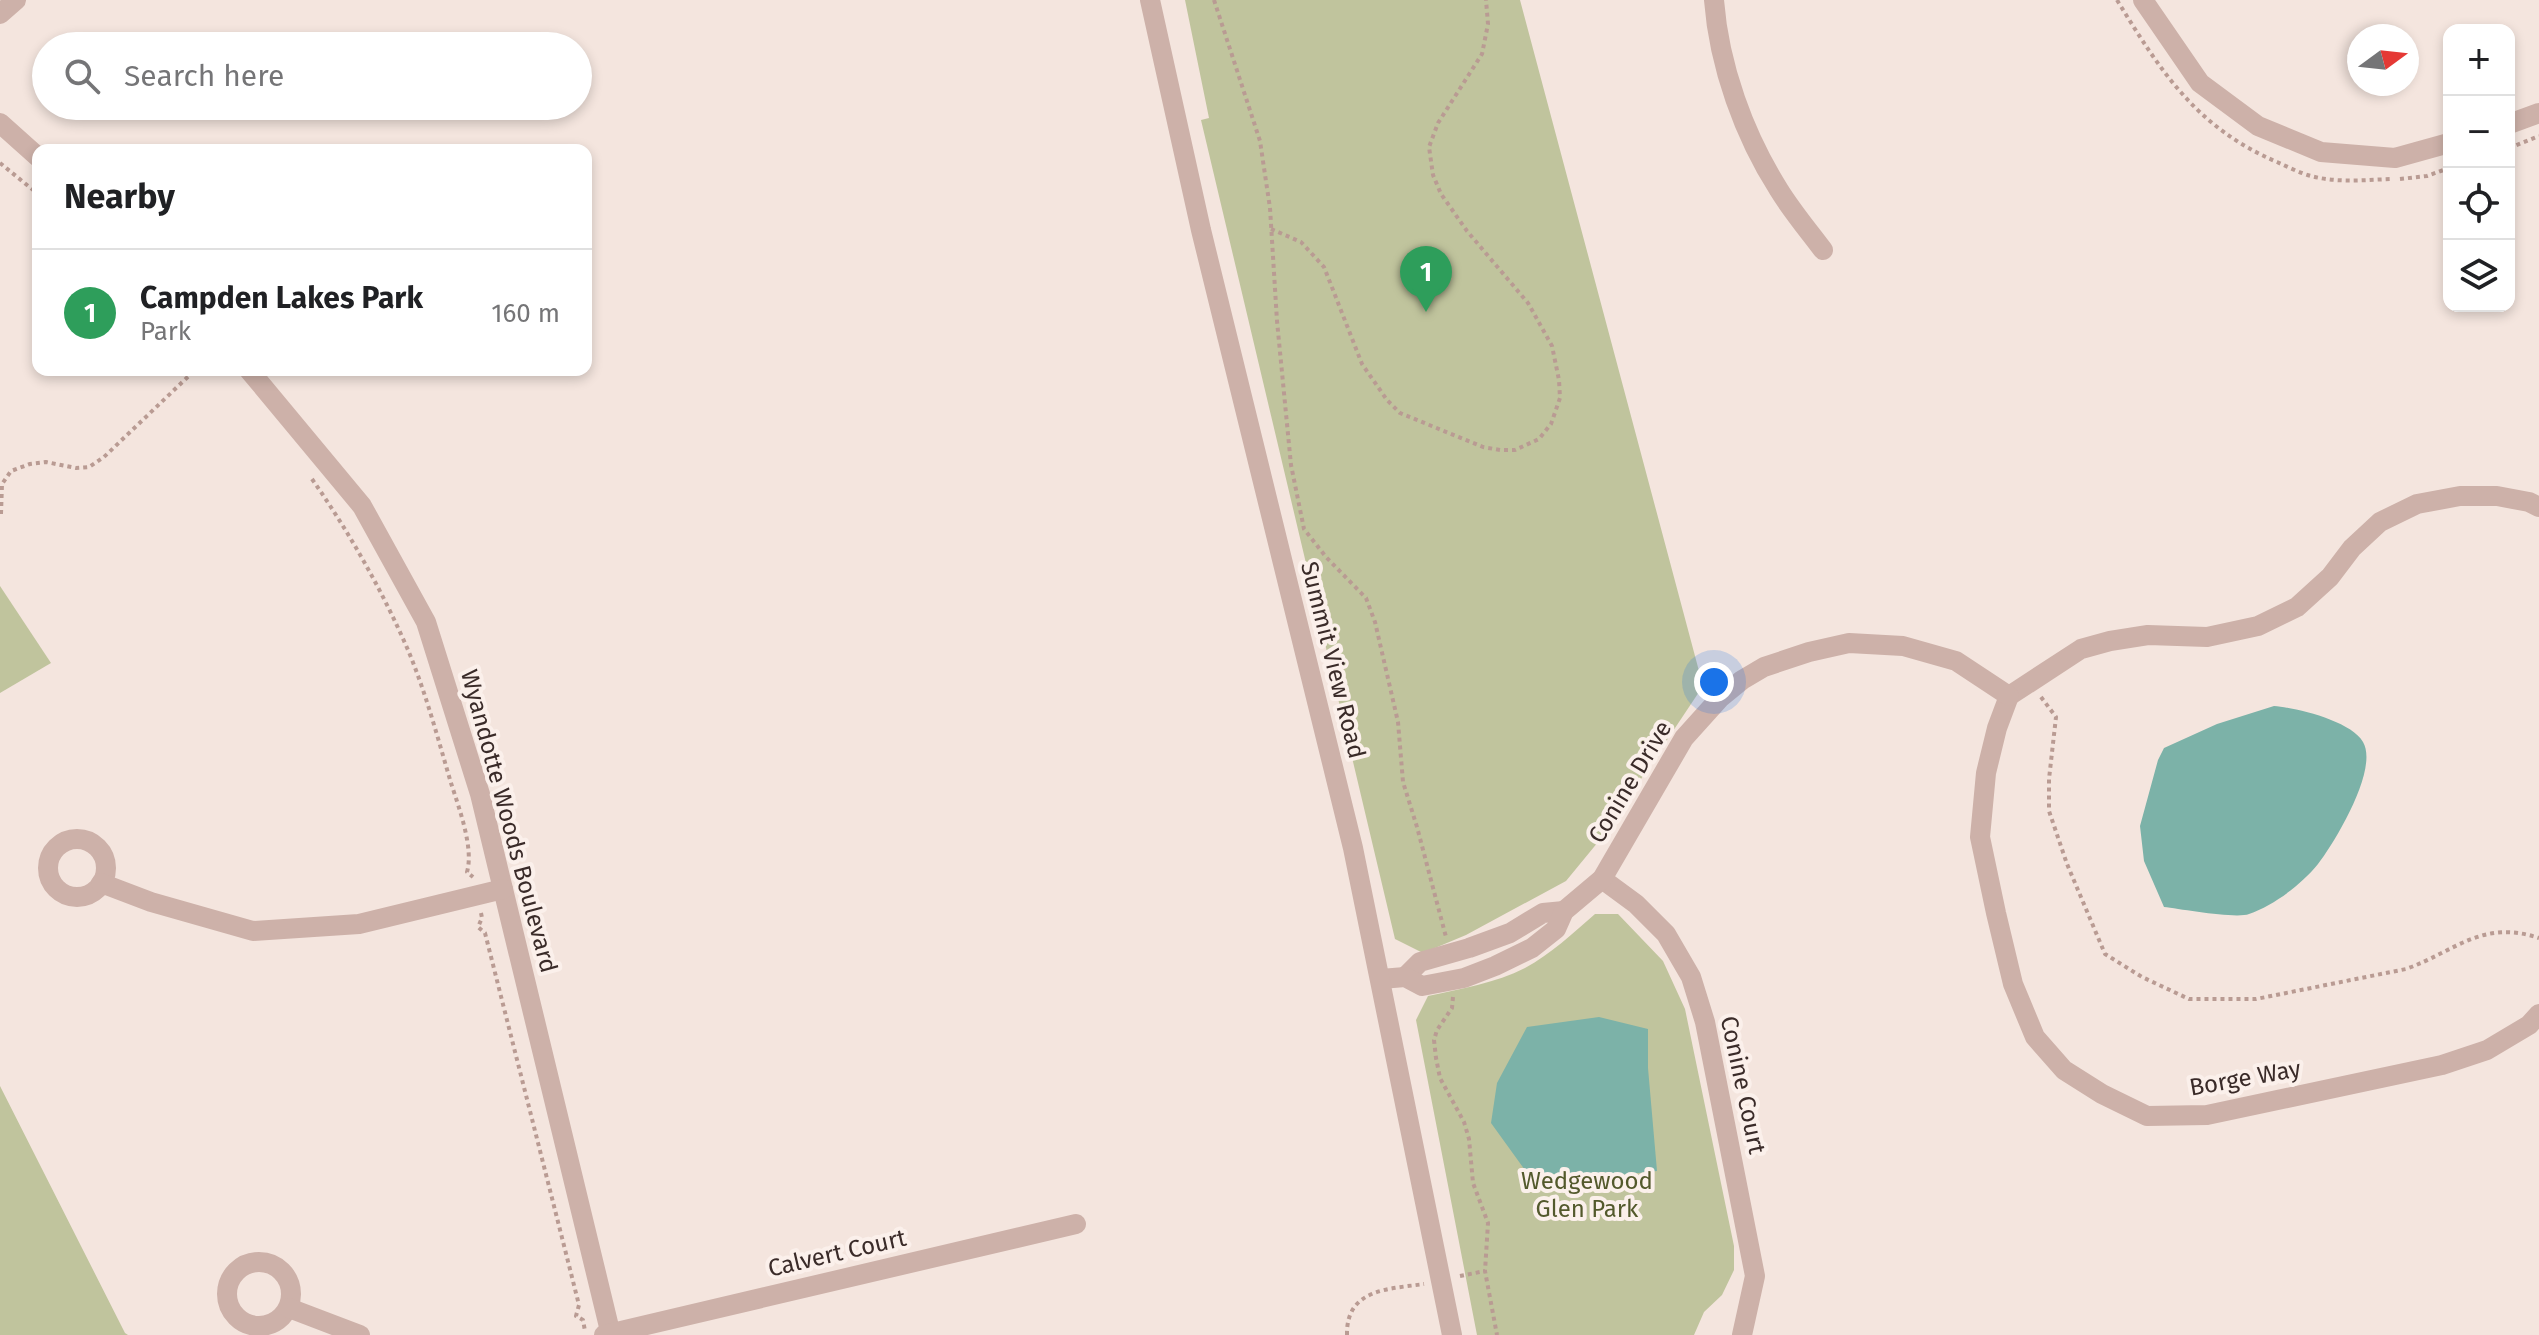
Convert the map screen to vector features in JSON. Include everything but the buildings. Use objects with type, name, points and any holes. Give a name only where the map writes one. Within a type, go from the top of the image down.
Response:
[{"type":"street","points":[[0,14],[16,0]]},
{"type":"street","name":"Summit View Road","points":[[1150,0],[1201,230],[1350,835],[1452,1335]]},
{"type":"street","points":[[1714,0],[1715,20],[1728,75],[1753,142],[1779,190],[1823,250]]},
{"type":"street","points":[[2143,0],[2200,83],[2258,126],[2321,152],[2395,158],[2443,145]]},
{"type":"street","points":[[2515,122],[2539,113]]},
{"type":"street","points":[[0,123],[32,152]]},
{"type":"street","name":"Wyandotte Woods Boulevard","points":[[254,376],[362,506],[426,622],[480,794],[609,1334]]},
{"type":"street","points":[[2009,696],[2081,649],[2148,635],[2207,637],[2258,626],[2297,607],[2330,577],[2352,548],[2380,522],[2417,504],[2460,496],[2497,496],[2539,507]]},
{"type":"street","name":"Conine Drive","points":[[1381,979],[1405,977],[1422,986],[1454,981],[1532,948],[1556,929],[1564,911],[1602,879],[1684,738],[1720,698],[1764,667],[1849,643],[1903,646],[1956,661],[2009,696]]},
{"type":"street","name":"Borge Way","points":[[2009,696],[1986,773],[1980,837],[1996,913],[2013,984],[2035,1037],[2064,1070],[2102,1094],[2147,1116],[2207,1115],[2442,1065],[2487,1050],[2529,1025],[2539,1014]]},
{"type":"street","name":"Conine Court","points":[[1602,879],[1636,904],[1666,934],[1691,977],[1705,1022],[1755,1276],[1742,1335]]},
{"type":"street","points":[[101,883],[151,902],[253,931],[359,924],[503,889]]},
{"type":"street","name":"Conine Drive","points":[[1405,977],[1420,962],[1510,933],[1543,913],[1564,911]]},
{"type":"street","name":"Calvert Court","points":[[609,1334],[1076,1224]]},
{"type":"street","points":[[289,1308],[360,1335]]},
{"type":"path","points":[[1214,0],[1260,141],[1270,208],[1291,465],[1304,529],[1366,598],[1375,622],[1398,722],[1403,782],[1443,920],[1449,953]]},
{"type":"path","points":[[1271,229],[1301,242],[1324,267],[1362,364],[1400,413],[1483,447],[1515,450],[1539,439],[1551,424],[1560,398],[1552,346],[1528,303],[1467,231],[1441,194],[1433,175],[1429,147],[1438,123],[1482,54],[1488,24],[1486,0]]},
{"type":"path","points":[[2515,146],[2539,136]]},
{"type":"path","points":[[0,163],[32,189]]},
{"type":"path","points":[[1,514],[2,484],[11,471],[46,462],[76,468],[89,467],[104,457],[189,376]]},
{"type":"path","points":[[309,475],[335,512],[378,589],[408,651],[432,717],[471,860],[467,872],[473,877],[482,918],[478,927],[485,933],[579,1305],[576,1316],[583,1320],[586,1335]]},
{"type":"path","points":[[2030,683],[2056,717],[2049,811],[2067,864],[2105,954],[2142,977],[2189,999],[2256,999],[2406,969],[2430,961],[2485,933],[2519,931],[2539,938]]},
{"type":"path","points":[[1454,981],[1452,1008],[1434,1040],[1436,1058],[1440,1078],[1464,1122],[1469,1139],[1473,1183],[1488,1223],[1485,1271],[1497,1335]]},
{"type":"path","points":[[1458,1276],[1485,1271]]},
{"type":"path","points":[[1347,1335],[1354,1310],[1365,1296],[1424,1284]]},
{"type":"green space","points":[[1185,0],[1520,0],[1703,686],[1603,836],[1566,881],[1466,935],[1423,953],[1395,939],[1201,120],[1209,118]]},
{"type":"green space","points":[[0,586],[51,663],[0,693]]},
{"type":"green space","name":"Wedgewood Glen Park","points":[[1595,914],[1618,914],[1663,961],[1685,1009],[1734,1246],[1734,1270],[1722,1295],[1704,1312],[1694,1335],[1477,1335],[1416,1020],[1428,996],[1490,982],[1525,968],[1553,950]]},
{"type":"green space","points":[[0,1086],[125,1333],[128,1335],[0,1335]]},
{"type":"water","points":[[2274,706],[2336,722],[2363,742],[2365,769],[2344,823],[2311,872],[2286,894],[2258,910],[2233,915],[2164,907],[2144,861],[2140,826],[2164,748],[2217,724]]},
{"type":"water","points":[[1599,1017],[1648,1029],[1648,1068],[1657,1171],[1610,1176],[1527,1173],[1491,1123],[1497,1083],[1527,1027]]},
{"type":"place","name":"Campden Lakes Park","points":[[1426,312]]}]
